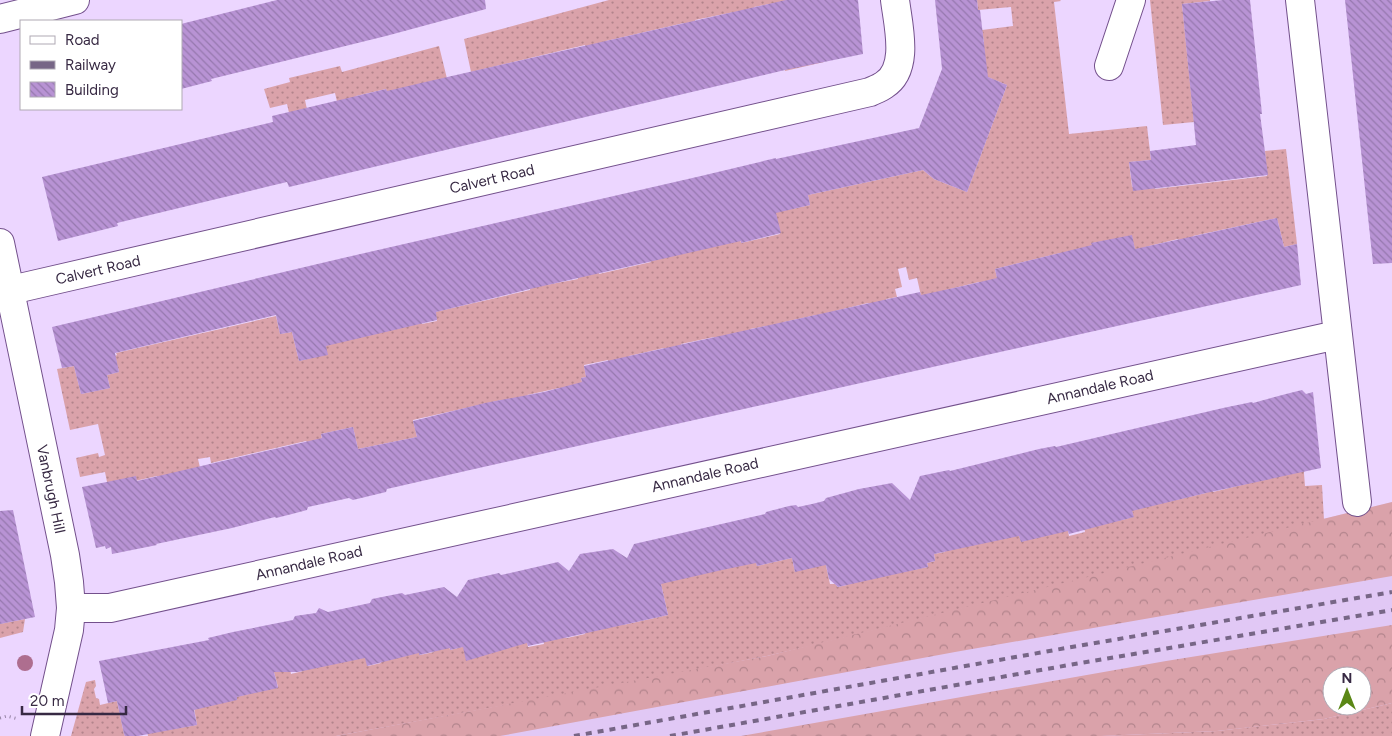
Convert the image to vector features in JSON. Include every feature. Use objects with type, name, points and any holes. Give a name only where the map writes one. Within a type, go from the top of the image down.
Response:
[{"type":"street","points":[[0,19],[75,0]]},
{"type":"street","name":"Calvert Road","points":[[11,290],[870,92],[885,85],[894,75],[899,65],[900,49],[895,0]]},
{"type":"street","points":[[1109,66],[1131,0]]},
{"type":"street","points":[[1300,0],[1357,502]]},
{"type":"street","name":"Vanbrugh Hill","points":[[0,243],[69,582],[71,608],[69,630],[45,736]]},
{"type":"street","name":"Annandale Road","points":[[71,608],[110,608],[1338,335]]},
{"type":"shaded area","points":[[1392,502],[1392,703],[1372,708],[1372,666],[1322,666],[1322,716],[1337,716],[1324,719],[1217,731],[1101,736],[336,736],[767,656]]},
{"type":"green space","points":[[609,0],[817,0],[824,62],[785,71],[769,4],[754,7],[760,35],[741,39],[734,12],[695,20],[701,49],[691,51],[684,23],[606,41],[592,74],[585,45],[471,72],[464,39]]},
{"type":"green space","points":[[977,0],[1061,1],[1054,2],[1069,134],[1147,126],[1151,160],[1129,162],[1132,187],[1154,184],[1155,189],[1267,176],[1265,151],[1286,149],[1297,244],[1284,247],[1277,218],[1193,236],[1185,269],[1178,239],[1145,247],[1151,277],[1142,279],[1132,237],[1092,243],[1101,288],[1060,253],[995,269],[1004,310],[986,314],[979,282],[946,290],[928,327],[917,278],[909,280],[906,267],[898,269],[902,287],[895,289],[897,297],[886,299],[892,327],[868,303],[835,311],[842,345],[824,350],[816,315],[784,322],[774,361],[766,326],[750,329],[752,341],[722,372],[714,337],[681,344],[689,380],[673,383],[664,348],[629,356],[632,367],[610,371],[608,360],[584,365],[586,377],[581,378],[587,403],[559,388],[527,395],[531,411],[505,417],[501,400],[413,420],[417,437],[358,449],[353,427],[321,434],[326,459],[306,441],[211,463],[210,457],[198,459],[204,485],[161,495],[157,476],[108,487],[105,472],[80,477],[76,458],[98,453],[99,457],[105,455],[98,424],[70,430],[57,369],[74,366],[81,394],[110,388],[107,375],[119,372],[116,353],[276,316],[280,334],[292,332],[299,361],[327,354],[321,325],[413,285],[422,324],[437,321],[435,312],[530,290],[523,260],[539,255],[546,285],[578,279],[571,248],[592,243],[599,274],[651,262],[644,231],[734,214],[741,243],[780,234],[774,205],[792,209],[810,205],[808,195],[923,170],[934,179],[967,192],[1007,85],[946,60],[984,42],[982,30],[1013,26],[1011,7],[978,10]]},
{"type":"green space","points":[[1150,0],[1210,0],[1182,4],[1194,122],[1163,125]]},
{"type":"green space","points":[[439,46],[451,95],[394,119],[386,89],[356,96],[344,131],[335,93],[305,100],[313,138],[296,143],[287,104],[270,108],[264,89],[290,82],[289,78],[340,66],[342,72]]},
{"type":"green space","points":[[1301,436],[1305,486],[1322,485],[1324,520],[810,646],[654,678],[336,736],[148,736],[141,700],[161,731],[197,725],[191,690],[237,700],[236,697],[278,687],[274,672],[290,669],[291,674],[303,671],[356,617],[368,666],[381,663],[379,653],[417,644],[420,655],[434,652],[426,616],[446,630],[450,650],[525,632],[528,647],[544,644],[541,628],[567,638],[585,634],[581,620],[619,611],[623,625],[668,615],[656,562],[752,543],[757,566],[792,558],[795,572],[823,552],[830,584],[835,584],[838,587],[847,585],[849,580],[909,554],[913,570],[928,567],[927,563],[935,561],[934,554],[945,552],[938,520],[1019,535],[1021,542],[1067,525],[1069,536],[1085,532],[1083,521],[1118,521],[1133,517],[1132,510],[1206,493],[1198,460],[1205,458],[1213,492],[1254,482]]},
{"type":"green space","points":[[1392,502],[1392,576],[955,652],[500,736],[336,736],[767,656]]},
{"type":"green space","points":[[25,619],[23,632],[0,638],[0,624]]},
{"type":"green space","points":[[1392,625],[1392,703],[1372,708],[1372,666],[1322,666],[1322,716],[1337,716],[1324,719],[1217,731],[1101,736],[741,736],[1166,661]]},
{"type":"green space","points":[[95,680],[96,686],[94,689],[100,705],[117,701],[125,736],[71,736],[86,682]]},
{"type":"green space","points":[[1392,703],[1392,736],[1101,736],[1217,731],[1337,716],[1372,716],[1372,708]]},
{"type":"building","points":[[277,0],[485,0],[486,9],[211,79],[212,81],[182,89],[182,24]]},
{"type":"building","points":[[786,0],[858,0],[863,54],[785,70],[289,187],[287,182],[117,223],[118,226],[58,241],[42,177],[273,122],[272,116]]},
{"type":"building","points":[[935,0],[977,0],[978,10],[980,10],[988,77],[1007,85],[967,192],[934,179],[923,170],[808,195],[810,205],[776,213],[781,233],[436,312],[437,320],[326,346],[328,355],[299,361],[292,332],[280,334],[276,315],[115,353],[119,372],[107,375],[110,388],[81,394],[74,366],[62,368],[52,327],[776,158],[919,128],[942,69]]},
{"type":"building","points":[[1223,0],[1250,0],[1262,114],[1260,114],[1268,175],[1133,191],[1129,162],[1151,160],[1150,151],[1196,145],[1182,4]]},
{"type":"building","points":[[1345,0],[1392,0],[1392,263],[1373,264]]},
{"type":"building","points":[[1277,218],[1284,247],[1297,244],[1301,285],[470,470],[387,489],[386,492],[353,500],[349,498],[308,507],[307,510],[292,514],[157,545],[112,554],[111,547],[106,549],[105,546],[96,548],[82,487],[136,476],[137,481],[322,438],[321,434],[353,427],[358,449],[417,437],[413,421],[582,382],[581,378],[586,377],[584,366],[920,292],[921,295],[997,278],[995,269],[1092,245],[1091,243],[1132,235],[1135,249]]},
{"type":"building","points":[[1302,390],[1306,394],[1313,392],[1321,468],[1132,511],[1134,517],[1069,534],[1068,531],[1021,542],[1019,536],[934,554],[935,561],[927,563],[928,567],[838,587],[829,579],[826,565],[795,572],[792,558],[757,566],[756,563],[722,570],[661,584],[668,615],[528,646],[527,643],[466,661],[463,647],[419,655],[419,653],[367,666],[365,658],[298,672],[274,672],[278,688],[237,697],[237,700],[194,710],[197,725],[138,736],[125,736],[117,701],[108,703],[99,661],[209,640],[208,638],[293,620],[295,616],[316,613],[319,608],[328,612],[370,603],[372,599],[402,593],[405,595],[444,587],[457,597],[468,580],[499,573],[501,575],[558,562],[569,571],[580,554],[613,549],[627,558],[634,544],[765,514],[766,512],[789,506],[796,505],[798,507],[812,504],[859,489],[892,483],[910,500],[920,476],[950,471],[1223,408],[1253,403]]},
{"type":"building","points":[[13,510],[35,617],[0,624],[0,511]]},
{"type":"railway","points":[[574,736],[1392,592]]},
{"type":"railway","points":[[670,736],[1392,610]]}]
